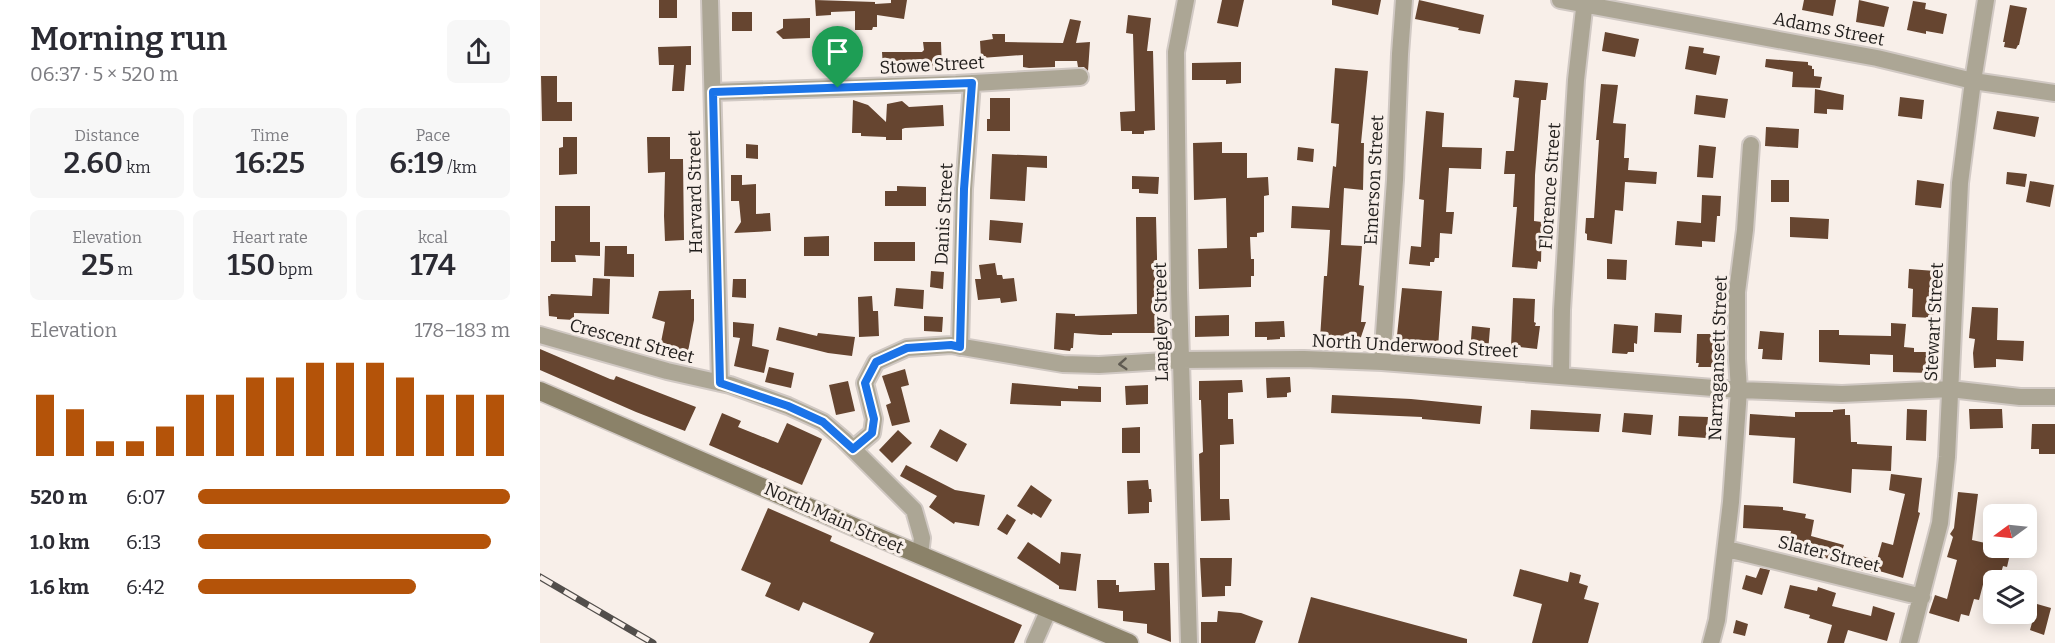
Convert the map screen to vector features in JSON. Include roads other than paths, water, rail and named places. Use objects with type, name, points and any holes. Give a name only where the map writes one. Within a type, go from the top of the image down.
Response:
[{"type":"main road","name":"North Main Street","points":[[540,390],[1129,643]]},
{"type":"street","name":"Harvard Street","points":[[710,0],[720,383]]},
{"type":"street","name":"Langley Street","points":[[1186,0],[1176,52],[1189,643]]},
{"type":"street","name":"Emerson Street","points":[[1382,362],[1395,180],[1404,0]]},
{"type":"street","name":"Adams Street","points":[[1560,0],[1585,2],[1877,57],[1973,81],[2055,93]]},
{"type":"street","name":"Stewart Street","points":[[1910,643],[1940,523],[1950,389],[1960,183],[1986,0]]},
{"type":"street","name":"Florence Street","points":[[1561,375],[1562,309],[1575,91],[1585,2]]},
{"type":"street","name":"Stowe Street","points":[[713,92],[1080,77]]},
{"type":"street","name":"Danis Street","points":[[960,347],[964,189],[972,83]]},
{"type":"street","name":"Narragansett Street","points":[[1711,643],[1717,620],[1727,549],[1739,390],[1737,292],[1745,230],[1750,145]]},
{"type":"street","name":"Crescent Street","points":[[540,335],[667,371],[720,383],[788,406],[823,422],[914,510],[922,538],[920,555]]},
{"type":"street","name":"North Underwood Street","points":[[853,449],[872,433],[874,419],[865,383],[876,362],[907,348],[951,345],[1063,364],[1304,359],[1382,362],[1739,390],[1842,394],[1950,389],[2020,397],[2055,397]]},
{"type":"street","name":"Slater Street","points":[[1727,549],[1922,597]]},
{"type":"street","points":[[1035,643],[1049,609]]},
{"type":"railway","points":[[540,577],[653,643]]}]
